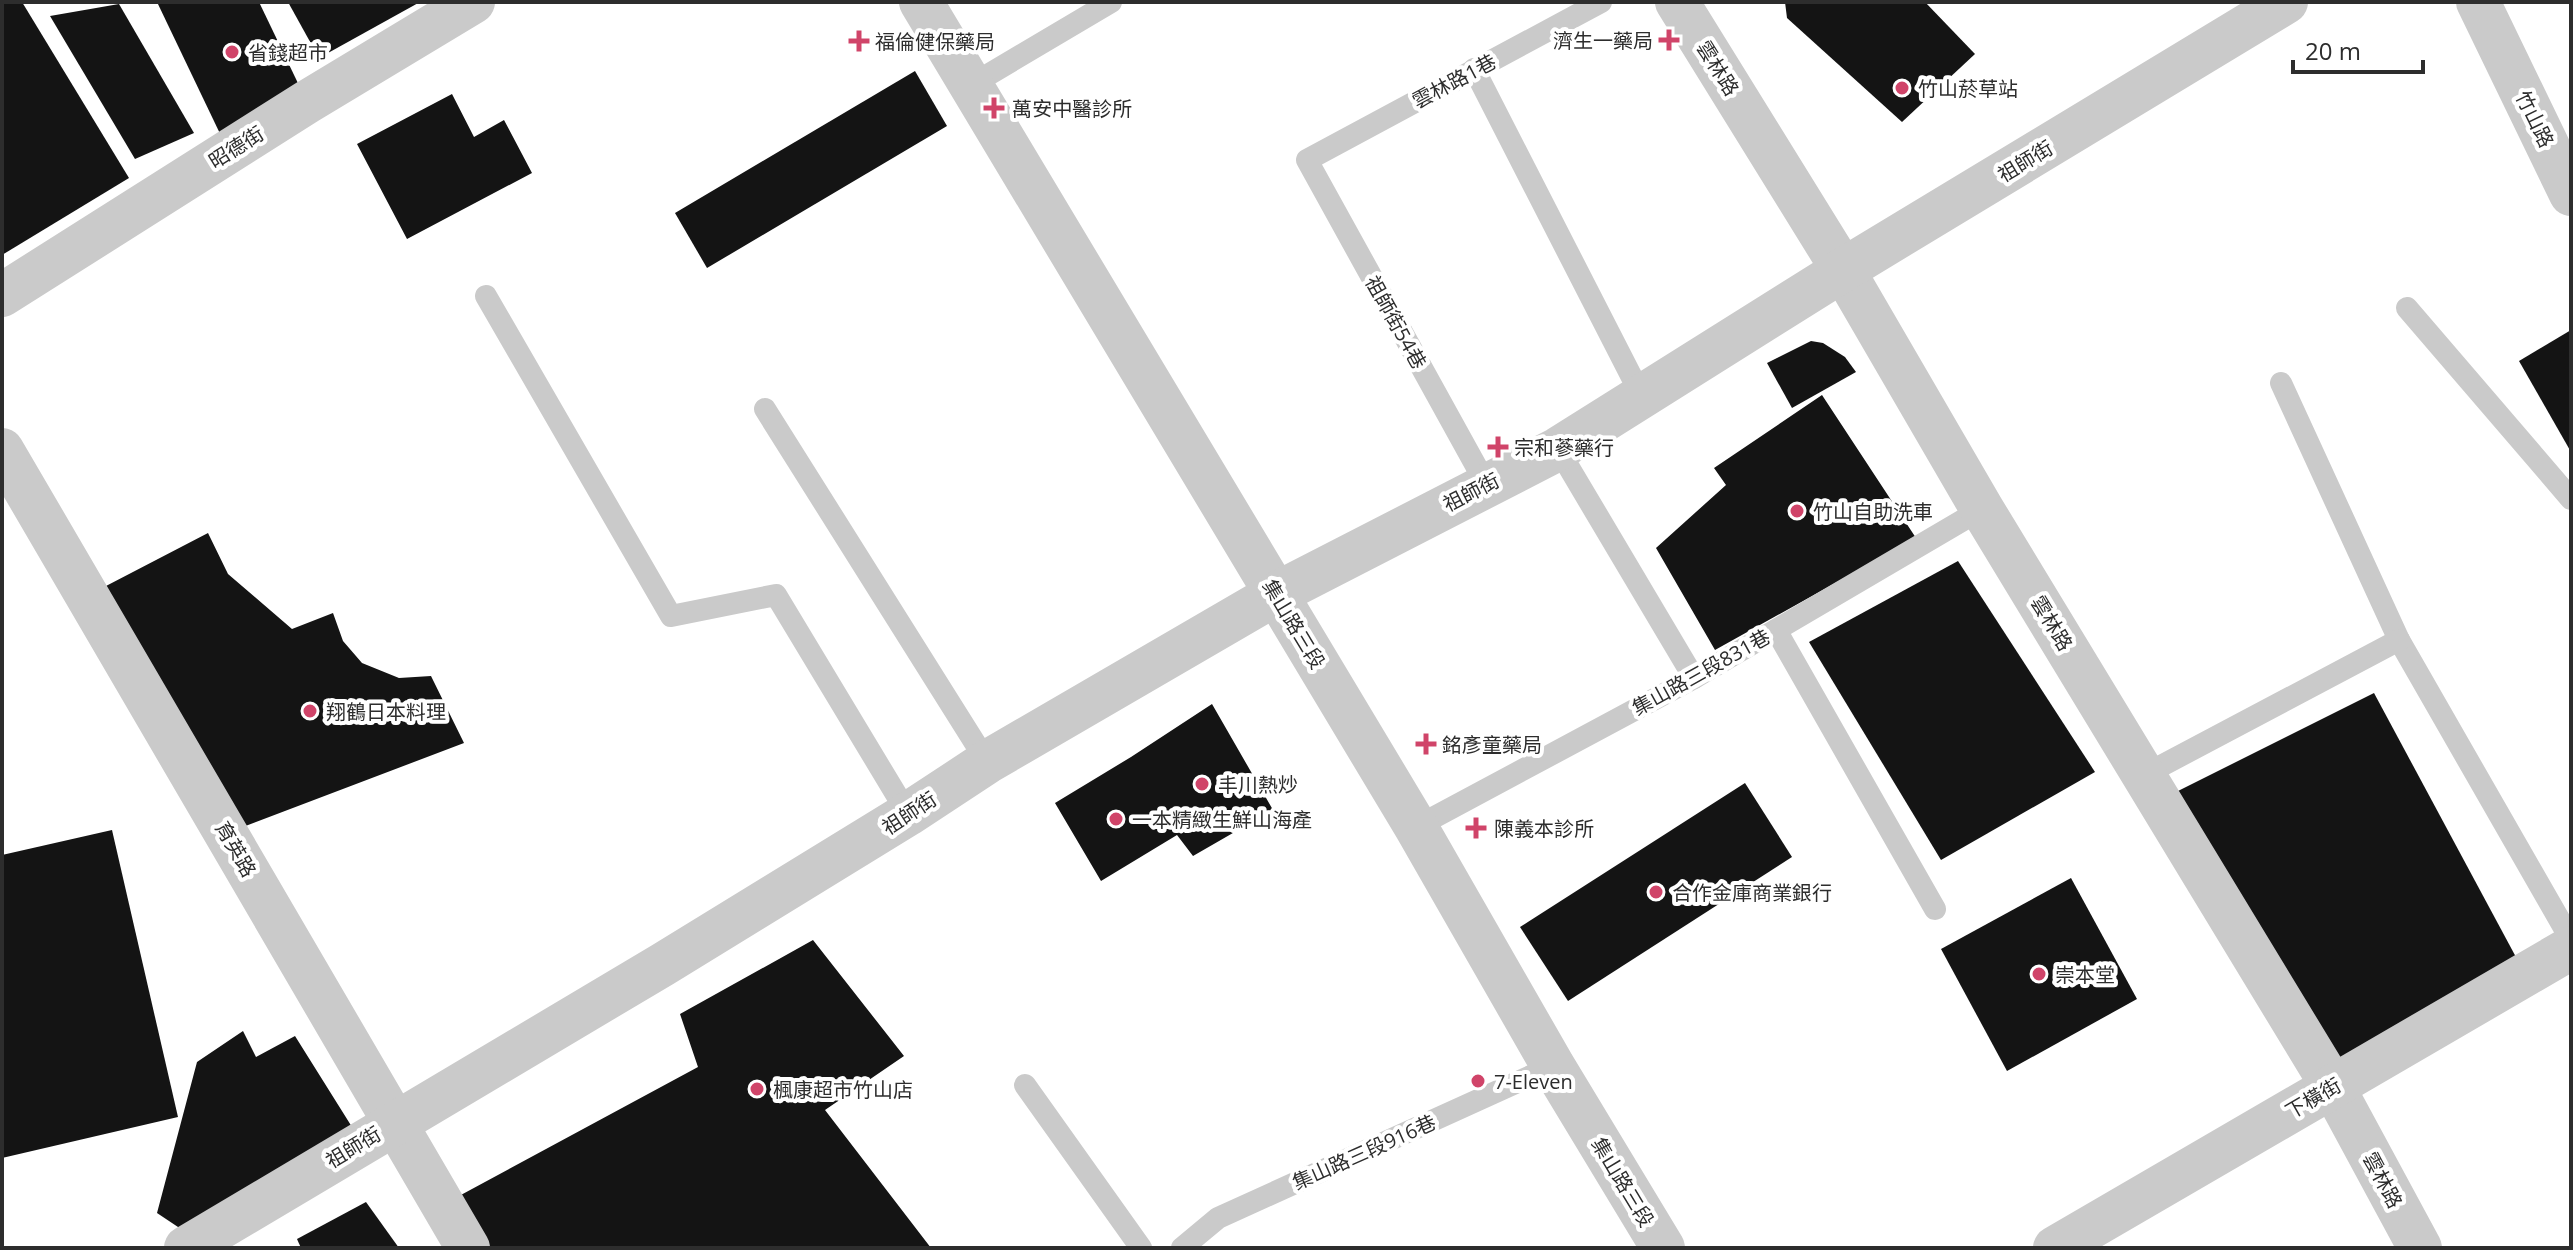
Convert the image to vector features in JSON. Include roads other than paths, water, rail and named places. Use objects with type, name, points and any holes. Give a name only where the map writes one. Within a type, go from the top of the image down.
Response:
[{"type":"street","name":"昭德街","points":[[2,295],[307,102],[473,2]]},
{"type":"street","name":"集山路三段","points":[[921,2],[1416,827],[1553,1066],[1663,1248]]},
{"type":"street","name":"雲林路","points":[[1677,2],[1843,270],[1982,509],[2333,1087],[2420,1248]]},
{"type":"street","name":"祖師街","points":[[186,1248],[662,965],[987,762],[1276,594],[1558,449],[1843,270],[2286,2]]},
{"type":"street","name":"竹山路","points":[[2478,2],[2571,194]]},
{"type":"street","name":"育英路","points":[[2,450],[468,1248]]},
{"type":"street","name":"下橫街","points":[[2055,1248],[2571,948]]},
{"type":"lane","points":[[971,85],[1111,2]]},
{"type":"lane","name":"雲林路1巷","points":[[1307,160],[1601,2]]},
{"type":"lane","points":[[1474,69],[1642,397]]},
{"type":"lane","name":"祖師街54巷","points":[[1307,160],[1486,484]]},
{"type":"lane","points":[[486,296],[671,616],[776,595],[908,814]]},
{"type":"lane","points":[[2407,308],[2571,499]]},
{"type":"lane","points":[[2281,383],[2399,640],[2571,940]]},
{"type":"lane","points":[[765,409],[987,762]]},
{"type":"lane","points":[[1558,449],[1694,678]]},
{"type":"lane","name":"集山路三段831巷","points":[[1416,827],[1694,678],[1982,509]]},
{"type":"lane","points":[[1776,630],[1935,909]]},
{"type":"lane","points":[[2144,775],[2399,640]]},
{"type":"lane","name":"集山路三段916巷","points":[[1182,1248],[1218,1218],[1553,1066]]},
{"type":"lane","points":[[1025,1085],[1141,1248]]},
{"type":"place","name":"濟生一藥局","points":[[1669,40]]},
{"type":"place","name":"福倫健保藥局","points":[[859,41]]},
{"type":"place","name":"省錢超市","points":[[232,52]]},
{"type":"place","name":"竹山菸草站","points":[[1902,88]]},
{"type":"place","name":"萬安中醫診所","points":[[994,108]]},
{"type":"place","name":"宗和蔘藥行","points":[[1498,447]]},
{"type":"place","name":"竹山自助洗車","points":[[1797,511]]},
{"type":"place","name":"翔鶴日本料理","points":[[310,711]]},
{"type":"place","name":"銘彥童藥局","points":[[1426,744]]},
{"type":"place","name":"丰川熱炒","points":[[1202,784]]},
{"type":"place","name":"一本精緻生鮮山海產","points":[[1116,819]]},
{"type":"place","name":"陳義本診所","points":[[1476,828]]},
{"type":"place","name":"合作金庫商業銀行","points":[[1656,892]]},
{"type":"place","name":"崇本堂","points":[[2039,974]]},
{"type":"place","name":"7-Eleven","points":[[1478,1081]]},
{"type":"place","name":"楓康超市竹山店","points":[[757,1089]]}]
